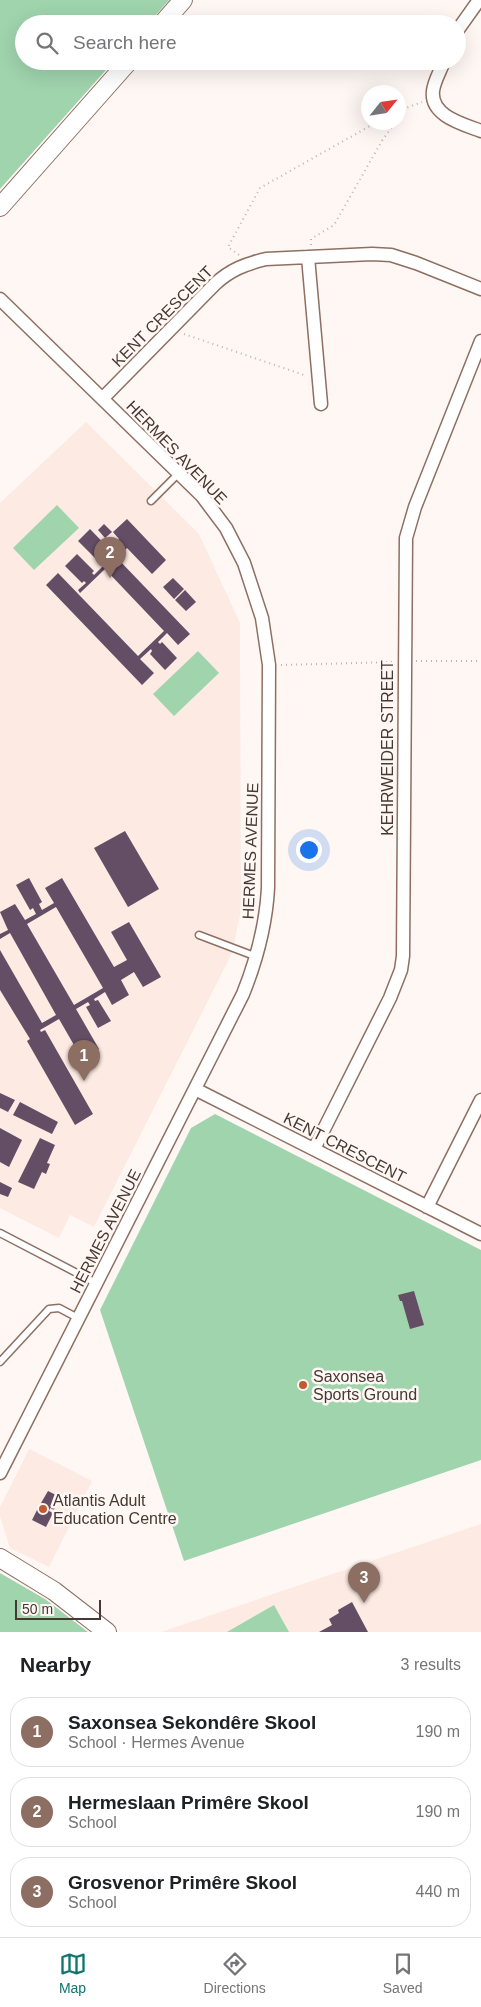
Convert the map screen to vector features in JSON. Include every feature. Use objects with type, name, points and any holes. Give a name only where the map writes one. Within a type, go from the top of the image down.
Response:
[{"type":"main road","points":[[170,15],[183,0]]},
{"type":"main road","points":[[0,207],[121,70]]},
{"type":"main road","points":[[0,1558],[54,1591],[107,1632]]},
{"type":"street","points":[[466,18],[479,0]]},
{"type":"street","points":[[441,70],[433,90],[433,99],[444,114],[481,132]]},
{"type":"street","name":"KENT CRESCENT","points":[[103,398],[226,274],[249,263],[266,259],[391,255],[481,289]]},
{"type":"street","points":[[308,257],[321,404]]},
{"type":"street","name":"HERMES AVENUE","points":[[0,300],[179,473],[214,512],[244,563],[262,618],[269,665],[268,888],[264,923],[257,957],[243,994],[0,1473]]},
{"type":"street","name":"KEHRWEIDER STREET","points":[[314,1149],[390,998],[401,970],[403,956],[404,557],[408,530],[481,341]]},
{"type":"street","name":"KENT CRESCENT","points":[[195,1089],[481,1234]]},
{"type":"street","points":[[427,1207],[481,1100]]},
{"type":"lane","points":[[151,501],[179,473]]},
{"type":"lane","points":[[199,935],[257,957]]},
{"type":"lane","points":[[0,1233],[96,1283]]},
{"type":"lane","points":[[0,1362],[49,1309],[59,1308],[78,1318]]},
{"type":"path","points":[[406,108],[408,105],[433,99]]},
{"type":"path","points":[[249,263],[228,247],[260,188],[363,130]]},
{"type":"path","points":[[308,257],[311,239],[334,225],[390,130]]},
{"type":"path","points":[[174,326],[186,336],[320,380]]},
{"type":"path","points":[[269,665],[481,661]]},
{"type":"shaded area","points":[[86,422],[199,534],[240,623],[241,910],[232,953],[94,1227],[70,1215],[59,1238],[0,1208],[0,503]]},
{"type":"shaded area","points":[[29,1449],[92,1481],[49,1567],[10,1548],[0,1516],[0,1507]]},
{"type":"shaded area","points":[[481,1524],[481,1632],[161,1632]]},
{"type":"green space","points":[[0,0],[169,0],[156,15],[15,15],[15,70],[106,70],[0,189]]},
{"type":"green space","points":[[57,505],[79,528],[34,570],[13,548]]},
{"type":"green space","points":[[198,651],[219,673],[174,716],[153,694]]},
{"type":"green space","name":"Saxonsea Sports Ground","points":[[215,1114],[481,1250],[481,1460],[184,1561],[100,1310],[191,1128]]},
{"type":"green space","points":[[0,1573],[45,1599],[88,1632],[0,1632]]},
{"type":"green space","points":[[274,1605],[289,1632],[227,1632]]},
{"type":"building","points":[[127,519],[166,560],[152,574],[127,548],[117,558],[190,634],[178,645],[167,633],[158,642],[160,644],[162,642],[177,658],[165,670],[150,654],[151,649],[140,659],[154,673],[142,685],[46,585],[58,573],[138,656],[164,631],[105,569],[80,593],[78,590],[86,583],[84,581],[82,583],[65,566],[77,554],[94,571],[92,573],[94,575],[103,566],[78,541],[90,529],[115,555],[110,549],[119,539],[113,532]]},
{"type":"building","points":[[104,524],[112,532],[105,538],[98,530]]},
{"type":"building","points":[[173,578],[184,589],[174,599],[163,587]]},
{"type":"building","points":[[185,590],[196,602],[186,611],[175,600]]},
{"type":"building","points":[[125,831],[159,889],[128,907],[94,848]]},
{"type":"building","points":[[29,878],[42,902],[39,904],[42,910],[54,903],[45,888],[62,878],[114,967],[127,960],[111,932],[129,922],[161,977],[143,987],[134,972],[121,980],[129,995],[112,1005],[105,992],[94,999],[95,1001],[98,1000],[111,1021],[98,1028],[86,1007],[90,1005],[88,1002],[76,1009],[99,1049],[82,1059],[59,1019],[40,1030],[41,1032],[45,1030],[93,1114],[75,1125],[27,1041],[30,1039],[0,990],[0,950],[42,1023],[56,1015],[10,933],[0,939],[0,934],[8,930],[0,912],[15,904],[25,920],[36,914],[33,908],[30,910],[16,885]],"holes":[[[56,907],[103,988],[74,1005],[27,924]]]},
{"type":"building","points":[[0,1093],[15,1100],[8,1112],[0,1108]]},
{"type":"building","points":[[20,1102],[58,1122],[52,1134],[13,1115]]},
{"type":"building","points":[[0,1128],[22,1140],[9,1167],[0,1162]]},
{"type":"building","points":[[40,1138],[55,1145],[47,1163],[50,1164],[46,1174],[42,1172],[34,1189],[18,1182]]},
{"type":"building","points":[[0,1182],[12,1188],[8,1197],[0,1194]]},
{"type":"building","points":[[414,1291],[424,1325],[410,1329],[402,1301],[400,1301],[398,1295]]},
{"type":"building","name":"Atlantis Adult Education Centre","points":[[48,1491],[60,1497],[54,1510],[50,1508],[49,1511],[53,1513],[46,1527],[32,1520],[39,1506],[44,1508],[46,1506],[41,1503]]},
{"type":"building","points":[[352,1602],[368,1632],[319,1632],[332,1625],[329,1619],[339,1613],[338,1610]]},
{"type":"place","name":"Hermeslaan Primêre Skool","points":[[110,578]]},
{"type":"place","name":"Saxonsea Sekondêre Skool","points":[[84,1081]]},
{"type":"place","name":"Saxonsea Sports Ground","points":[[303,1385]]},
{"type":"place","name":"Atlantis Adult Education Centre","points":[[43,1509]]},
{"type":"place","name":"Grosvenor Primêre Skool","points":[[364,1603]]}]
